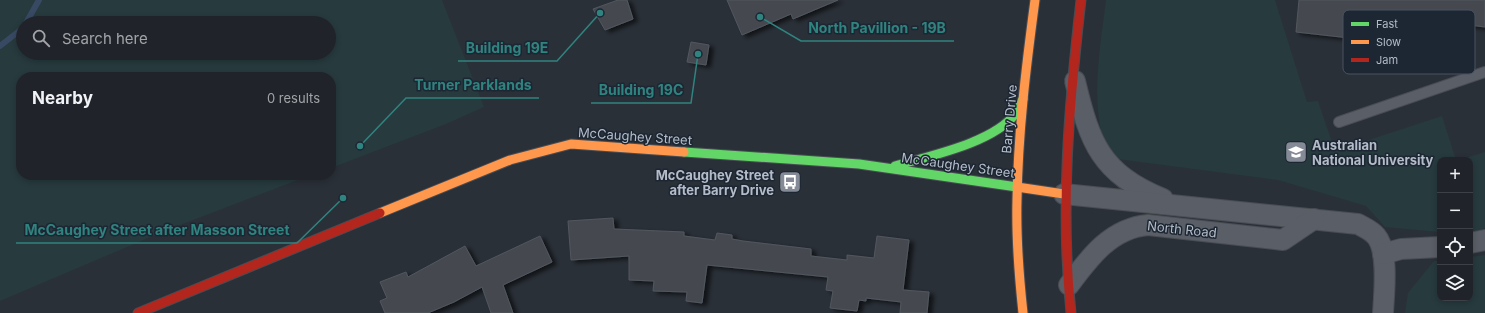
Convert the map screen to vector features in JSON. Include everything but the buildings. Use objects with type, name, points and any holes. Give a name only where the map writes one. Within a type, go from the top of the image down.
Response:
[{"type":"street","name":"Barry Drive","points":[[1024,313],[1018,241],[1017,187],[1023,99],[1035,0]]},
{"type":"street","points":[[1071,313],[1064,194],[1073,74],[1081,0]]},
{"type":"street","name":"North Road","points":[[1073,74],[1086,125],[1101,155],[1114,168],[1136,185],[1151,194],[1180,205]]},
{"type":"street","points":[[890,168],[973,142],[993,133],[1016,114],[1023,99]]},
{"type":"street","name":"McCaughey Street","points":[[138,313],[510,160],[571,144],[890,168],[1064,194]]},
{"type":"street","name":"North Road","points":[[1064,194],[1358,224],[1369,230],[1378,238],[1382,254]]},
{"type":"street","name":"North Road","points":[[1069,285],[1100,247],[1115,236],[1138,226],[1148,225],[1283,240],[1314,219]]},
{"type":"street","points":[[1473,242],[1485,240]]},
{"type":"street","points":[[1383,313],[1385,266],[1382,254],[1401,250],[1437,247]]},
{"type":"lane","points":[[1339,122],[1485,72]]},
{"type":"green space","points":[[0,0],[442,0],[484,107],[446,124],[336,166],[336,72],[16,72],[16,180],[298,180],[167,230],[0,301]]},
{"type":"green space","points":[[1106,0],[1275,0],[1307,102],[1318,101],[1335,151],[1442,116],[1455,157],[1437,157],[1437,232],[1385,227],[1366,206],[1278,180],[1110,158],[1103,140],[1099,120],[1097,100],[1099,59]]},
{"type":"green space","points":[[1485,152],[1485,228],[1473,232],[1473,157],[1469,157]]},
{"type":"green space","points":[[1485,255],[1485,313],[1405,313],[1408,293],[1434,261],[1437,261],[1437,301],[1473,301],[1473,257]]},
{"type":"waterway","points":[[30,16],[39,0]]},
{"type":"waterway","points":[[0,46],[16,33]]},
{"type":"traffic: fast","points":[[895,166],[960,147],[993,133],[1016,113],[1023,99]]},
{"type":"traffic: fast","points":[[684,152],[859,164],[1017,187]]},
{"type":"traffic: slow","points":[[1023,313],[1017,243],[1018,175],[1023,100],[1035,0]]},
{"type":"traffic: slow","points":[[380,213],[510,160],[571,144],[684,152]]},
{"type":"traffic: slow","points":[[1017,187],[1064,194]]},
{"type":"traffic: jam","points":[[1071,313],[1066,235],[1067,156],[1081,0]]},
{"type":"traffic: jam","points":[[138,313],[380,213]]},
{"type":"place","name":"Building 19E","points":[[600,13]]},
{"type":"place","name":"North Pavillion - 19B","points":[[760,17]]},
{"type":"place","name":"Building 19C","points":[[698,54]]},
{"type":"place","name":"Turner Parklands","points":[[360,146]]},
{"type":"place","name":"Australian National University","points":[[1296,152]]},
{"type":"place","name":"McCaughey Street after Barry Drive","points":[[790,182]]},
{"type":"place","name":"McCaughey Street after Masson Street","points":[[343,198]]}]
